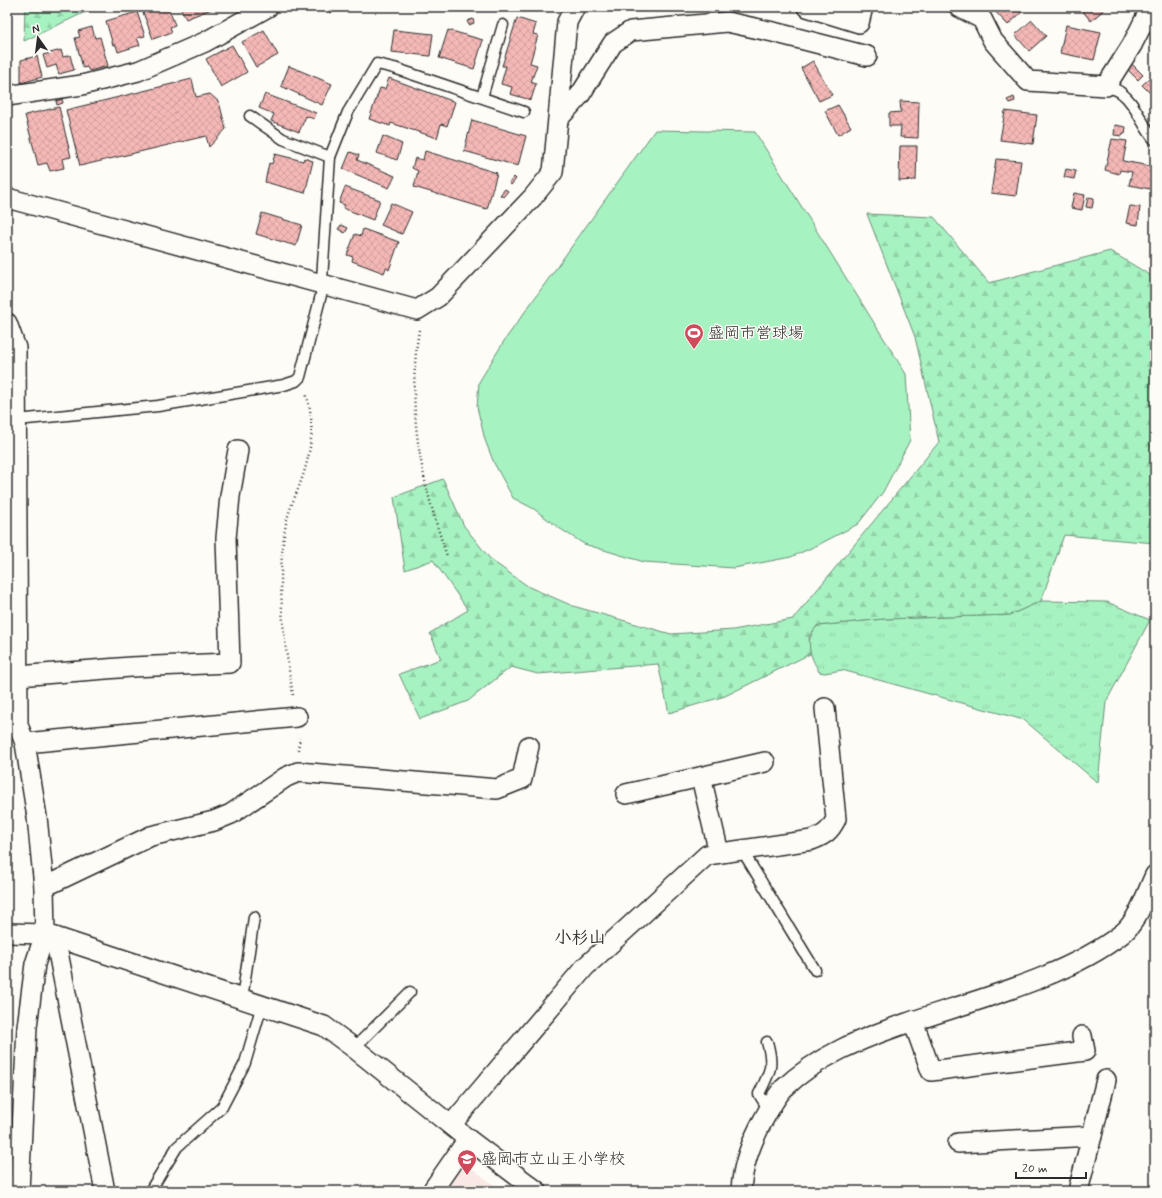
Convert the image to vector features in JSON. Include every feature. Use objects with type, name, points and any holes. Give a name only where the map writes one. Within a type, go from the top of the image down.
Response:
[{"type":"street","points":[[7,96],[82,85],[138,71],[205,42],[268,7]]},
{"type":"street","points":[[7,198],[417,310],[438,297],[533,197],[554,172],[567,22],[575,7]]},
{"type":"street","points":[[807,7],[859,23],[863,7]]},
{"type":"street","points":[[959,7],[982,19],[993,41],[1028,81],[1106,86],[1132,45],[1149,8]]},
{"type":"street","points":[[559,118],[580,95],[613,43],[631,31],[728,22],[867,56]]},
{"type":"street","points":[[7,323],[16,348],[18,725],[25,743],[37,817],[50,935],[105,1191]]},
{"type":"street","points":[[18,676],[131,667],[230,663],[226,538],[230,496],[238,450]]},
{"type":"street","points":[[451,1125],[585,967],[707,855],[812,840],[824,836],[831,829],[836,818],[826,708]]},
{"type":"street","points":[[25,743],[297,717]]},
{"type":"street","points":[[44,887],[151,836],[214,821],[231,814],[286,776],[298,772],[498,789],[522,779],[529,746]]},
{"type":"street","points":[[626,794],[765,762]]},
{"type":"street","points":[[701,777],[719,853]]},
{"type":"street","points":[[741,1191],[742,1175],[752,1143],[769,1110],[782,1090],[808,1069],[825,1058],[870,1035],[1047,976],[1086,956],[1124,932],[1136,917],[1155,875]]},
{"type":"street","points":[[15,933],[50,935],[324,1026],[537,1191]]},
{"type":"street","points":[[19,1191],[27,1027],[35,964],[50,935]]},
{"type":"street","points":[[913,1021],[931,1071],[1085,1051],[1082,1036]]},
{"type":"street","points":[[1078,1191],[1106,1080]]},
{"type":"street","points":[[958,1143],[1092,1136]]},
{"type":"street","points":[[432,1191],[468,1139]]},
{"type":"lane","points":[[482,97],[503,25]]},
{"type":"lane","points":[[17,420],[158,406],[284,385],[296,381],[300,377],[321,295],[330,157],[348,112],[377,64],[482,97],[524,112]]},
{"type":"lane","points":[[1106,86],[1121,92],[1131,104],[1148,133],[1155,140]]},
{"type":"lane","points":[[250,116],[283,139],[330,157]]},
{"type":"lane","points":[[742,850],[815,970]]},
{"type":"lane","points":[[242,999],[254,917]]},
{"type":"lane","points":[[354,1048],[410,992]]},
{"type":"lane","points":[[150,1191],[177,1147],[222,1107],[245,1063],[262,1005]]},
{"type":"lane","points":[[767,1042],[771,1057],[769,1074],[759,1094],[769,1110]]},
{"type":"path","points":[[417,310],[420,326],[414,378],[416,432],[426,489],[447,556]]},
{"type":"path","points":[[298,772],[296,758],[301,735],[289,676],[284,631],[282,573],[285,528],[291,504],[302,480],[312,436],[309,403],[300,377]]},
{"type":"shaded area","name":"盛岡市立山王小学校","points":[[463,1161],[501,1191],[441,1191]]},
{"type":"green space","points":[[25,7],[96,7],[24,41]]},
{"type":"green space","name":"盛岡市営球場","points":[[655,130],[755,132],[906,374],[910,440],[883,492],[858,524],[791,557],[734,568],[644,562],[584,544],[559,528],[534,509],[513,498],[494,463],[485,440],[477,407],[479,382],[504,341]]},
{"type":"green space","points":[[867,214],[934,217],[989,283],[1110,251],[1155,278],[1155,543],[1064,535],[1041,601],[1010,615],[883,619],[817,626],[809,636],[810,654],[725,696],[669,713],[658,664],[538,674],[511,667],[468,701],[420,719],[399,674],[441,659],[430,633],[468,610],[433,560],[405,570],[394,497],[443,479],[464,526],[491,560],[529,587],[573,606],[671,634],[733,630],[793,619],[939,442],[915,337]]},
{"type":"green space","points":[[1041,601],[1107,602],[1150,620],[1106,702],[1098,783],[1024,720],[842,670],[825,673],[819,672],[809,649],[810,638],[817,626],[883,619],[1010,615]]},
{"type":"building","points":[[141,7],[168,7],[175,25],[170,27],[172,32],[153,39]]},
{"type":"building","points":[[180,7],[214,7],[214,8],[186,19]]},
{"type":"building","points":[[326,7],[341,7],[330,13]]},
{"type":"building","points":[[423,7],[431,7],[425,11]]},
{"type":"building","points":[[1021,7],[1024,10],[1008,25],[992,8]]},
{"type":"building","points":[[1079,7],[1107,7],[1091,21]]},
{"type":"building","points":[[137,12],[145,36],[137,38],[140,45],[118,52],[116,45],[113,45],[106,21]]},
{"type":"building","points":[[517,18],[536,24],[533,34],[538,35],[530,63],[537,65],[531,82],[536,84],[531,100],[510,94],[512,87],[501,84],[506,66],[502,66]]},
{"type":"building","points":[[473,19],[474,23],[469,25],[467,21]]},
{"type":"building","points":[[1032,20],[1046,36],[1029,51],[1015,35]]},
{"type":"building","points":[[1066,25],[1101,32],[1094,60],[1060,53]]},
{"type":"building","points":[[92,27],[95,38],[100,37],[108,66],[89,71],[87,67],[83,68],[75,38],[80,37],[78,31]]},
{"type":"building","points":[[264,30],[278,55],[256,67],[242,42]]},
{"type":"building","points":[[394,30],[433,34],[430,56],[391,52]]},
{"type":"building","points":[[448,30],[483,40],[474,69],[439,58]]},
{"type":"building","points":[[232,45],[247,72],[221,87],[206,59]]},
{"type":"building","points":[[61,50],[63,57],[70,55],[74,70],[59,74],[56,65],[47,68],[43,55]]},
{"type":"building","points":[[37,56],[42,77],[21,83],[21,60]]},
{"type":"building","points":[[813,61],[832,95],[819,101],[801,68]]},
{"type":"building","points":[[1132,64],[1143,75],[1138,80],[1127,69]]},
{"type":"building","points":[[289,66],[332,84],[322,105],[281,86]]},
{"type":"building","points":[[1155,74],[1155,104],[1151,100],[1154,97],[1142,85]]},
{"type":"building","points":[[389,78],[455,102],[447,126],[441,124],[437,138],[391,123],[390,126],[369,119],[380,88],[385,89]]},
{"type":"building","points":[[192,79],[196,97],[210,94],[219,102],[226,129],[209,147],[206,136],[80,166],[66,110]]},
{"type":"building","points":[[265,94],[316,113],[314,119],[306,116],[299,132],[271,121],[274,114],[259,108]]},
{"type":"building","points":[[1014,97],[1015,101],[1009,103],[1007,100]]},
{"type":"building","points":[[62,99],[63,103],[57,105],[56,101]]},
{"type":"building","points":[[900,101],[919,102],[918,138],[900,137],[901,126],[889,126],[889,113],[901,112]]},
{"type":"building","points":[[838,105],[851,127],[838,135],[825,111]]},
{"type":"building","points":[[59,107],[71,157],[62,159],[64,168],[50,171],[47,163],[38,165],[25,115]]},
{"type":"building","points":[[1005,111],[1037,115],[1033,144],[1000,140]]},
{"type":"building","points":[[472,120],[526,136],[518,166],[464,151]]},
{"type":"building","points":[[1115,125],[1126,127],[1125,134],[1123,133],[1122,136],[1114,135]]},
{"type":"building","points":[[383,136],[402,144],[397,160],[377,153]]},
{"type":"building","points":[[1112,139],[1127,141],[1123,161],[1155,167],[1155,190],[1129,185],[1132,172],[1120,170],[1119,174],[1105,170]]},
{"type":"building","points":[[900,146],[917,146],[916,180],[899,181]]},
{"type":"building","points":[[425,151],[497,173],[487,209],[414,187],[418,171],[412,168],[415,158],[423,160]]},
{"type":"building","points":[[350,152],[359,155],[357,160],[395,176],[389,188],[343,169]]},
{"type":"building","points":[[275,154],[303,161],[304,158],[313,161],[305,193],[265,182],[269,163],[272,164]]},
{"type":"building","points":[[996,159],[1021,161],[1016,196],[991,193]]},
{"type":"building","points":[[1066,169],[1076,171],[1074,179],[1064,177]]},
{"type":"building","points":[[514,177],[516,179],[511,185],[509,183]]},
{"type":"building","points":[[345,187],[380,200],[373,220],[343,208],[345,205],[339,203]]},
{"type":"building","points":[[505,189],[508,191],[503,197],[500,195]]},
{"type":"building","points":[[1074,193],[1085,195],[1082,210],[1071,208]]},
{"type":"building","points":[[1088,197],[1094,198],[1092,208],[1086,207]]},
{"type":"building","points":[[391,203],[412,212],[402,234],[381,225]]},
{"type":"building","points":[[1130,206],[1140,207],[1138,225],[1126,223]]},
{"type":"building","points":[[262,213],[302,225],[296,246],[256,234]]},
{"type":"building","points":[[341,225],[348,228],[345,233],[338,229]]},
{"type":"building","points":[[363,229],[399,242],[389,270],[386,268],[384,273],[352,261],[353,257],[347,255],[355,234],[361,236]]},
{"type":"place","name":"盛岡市営球場","points":[[694,350]]},
{"type":"place","name":"盛岡市立山王小学校","points":[[467,1176]]},
{"type":"district","name":"小杉山","points":[[580,938]]}]
